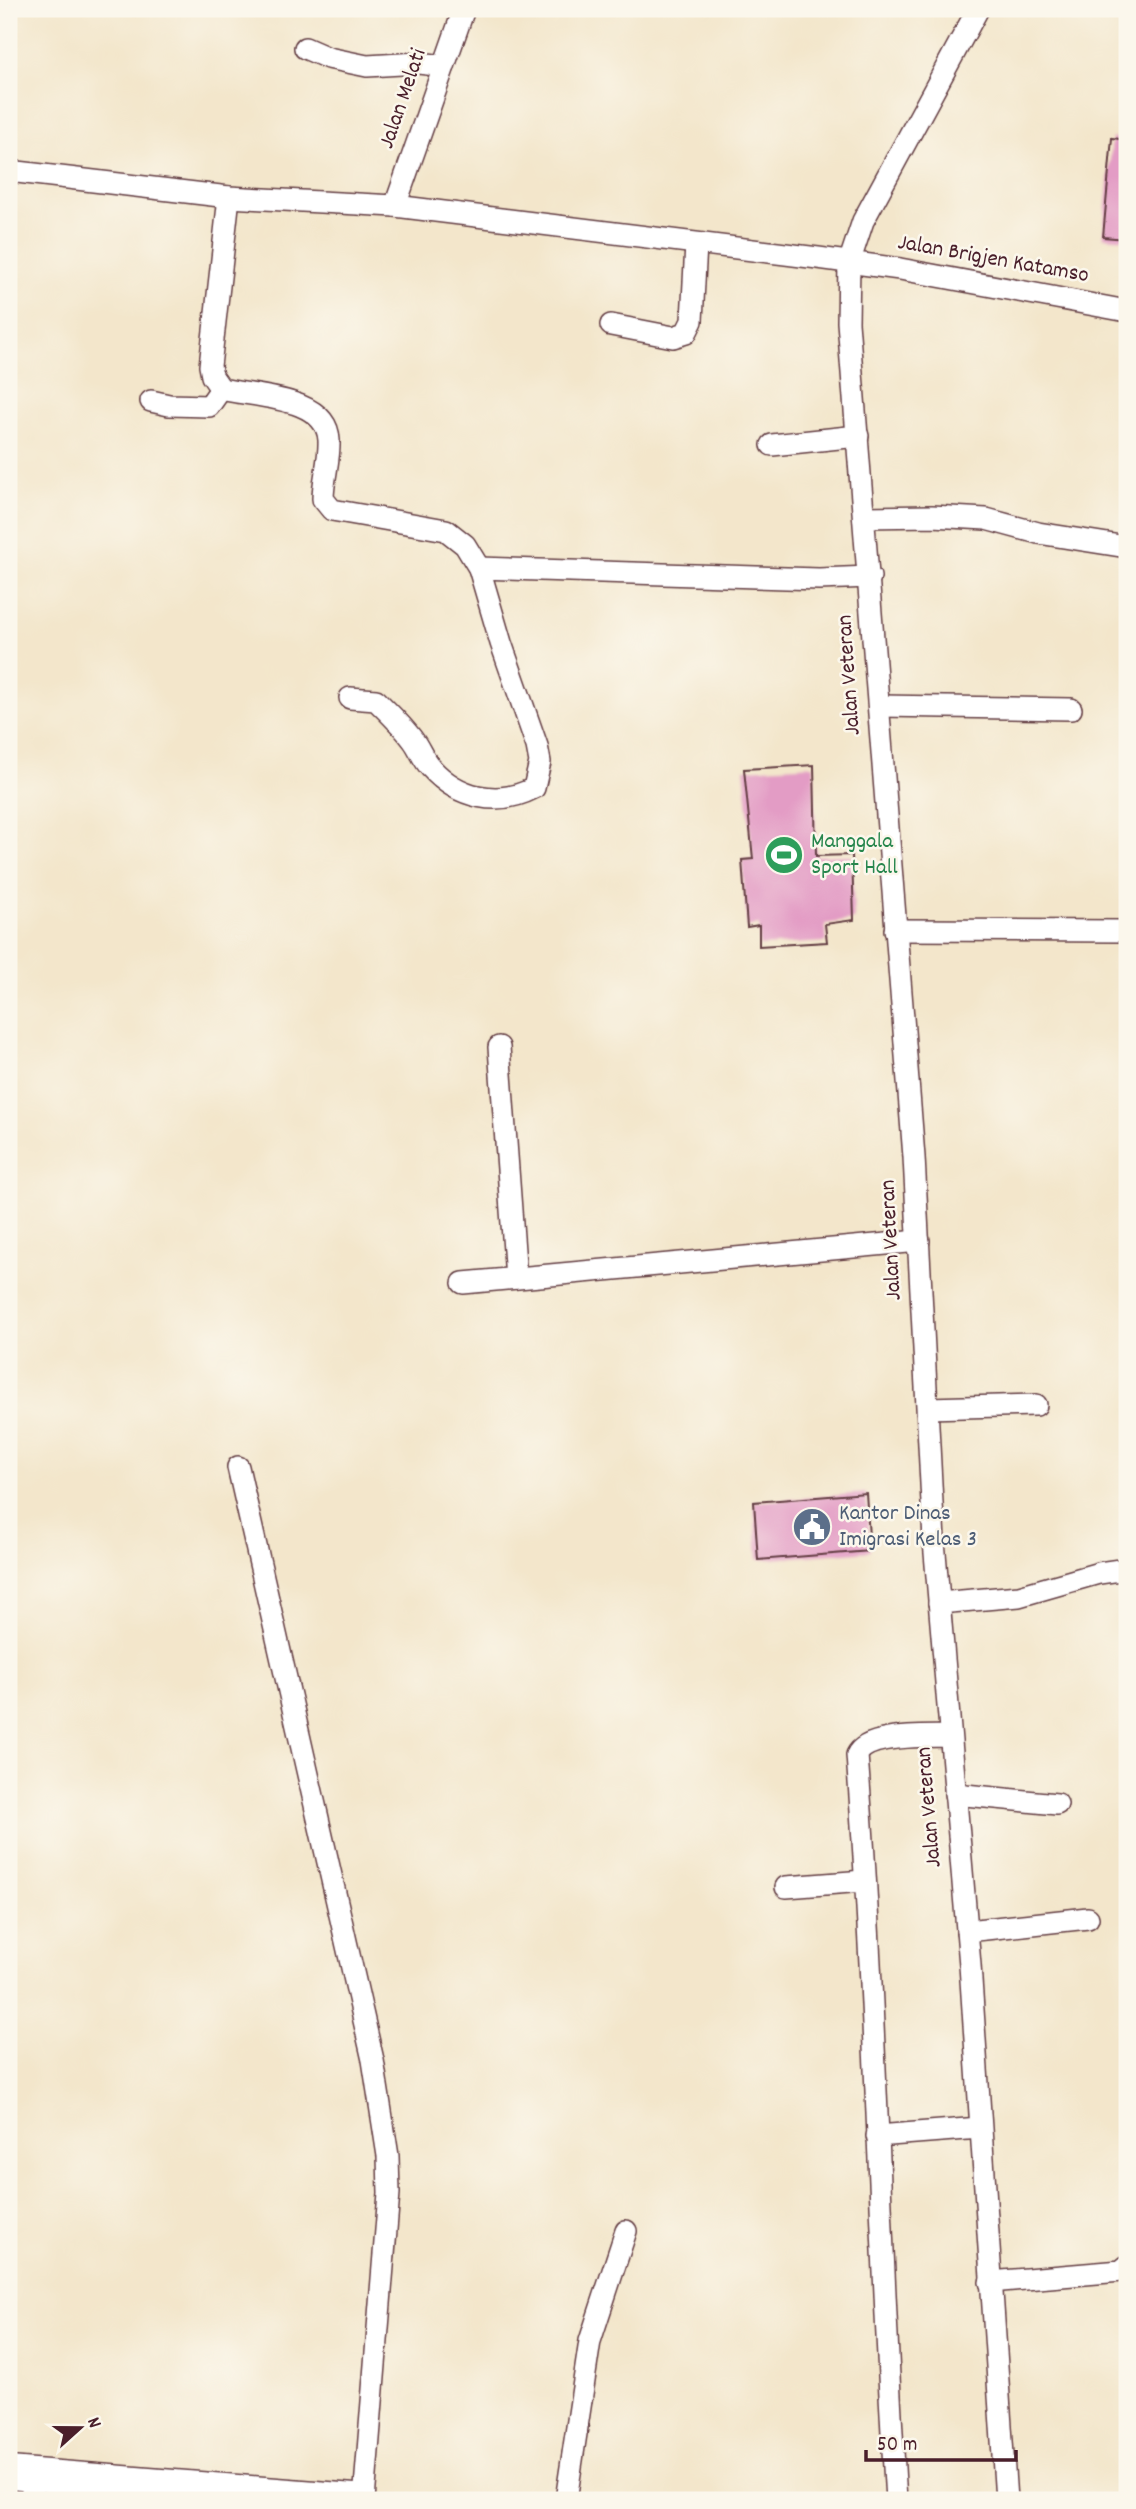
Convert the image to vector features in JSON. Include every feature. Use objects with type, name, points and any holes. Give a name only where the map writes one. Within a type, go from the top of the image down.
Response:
[{"type":"highway","points":[[25,2483],[106,2491],[354,2500]]},
{"type":"street","name":"Jalan Melati","points":[[395,206],[464,9]]},
{"type":"street","name":"Jalan Veteran","points":[[978,9],[863,221],[849,263],[848,322],[880,706],[919,1241],[939,1603],[967,1931],[1006,2500]]},
{"type":"street","points":[[305,48],[328,58],[367,66],[419,63],[444,66]]},
{"type":"street","name":"Jalan Brigjen Katamso","points":[[9,172],[229,197],[395,206],[900,269],[1127,312]]},
{"type":"street","points":[[229,197],[210,366],[215,383],[221,389],[297,404],[312,409],[321,418],[329,439],[323,492],[326,506],[332,510],[446,530],[465,545],[479,568],[537,746],[540,761],[534,788],[489,800],[471,795],[445,781],[429,766],[395,717],[376,700],[350,698]]},
{"type":"street","points":[[611,325],[673,337],[686,333],[692,321],[696,244]]},
{"type":"street","points":[[151,401],[188,407],[209,406],[221,389]]},
{"type":"street","points":[[772,445],[858,436]]},
{"type":"street","points":[[865,517],[932,516],[986,519],[1038,533],[1127,547]]},
{"type":"street","points":[[479,568],[818,579],[870,577]]},
{"type":"street","points":[[880,706],[1071,709]]},
{"type":"street","points":[[895,930],[1127,931]]},
{"type":"street","points":[[499,1047],[516,1278]]},
{"type":"street","points":[[463,1283],[919,1241]]},
{"type":"street","points":[[928,1408],[1036,1405]]},
{"type":"street","points":[[238,1467],[373,2060],[387,2145],[389,2193],[363,2500]]},
{"type":"street","points":[[939,1603],[1019,1596],[1099,1573],[1127,1569]]},
{"type":"street","points":[[896,2500],[857,1755],[860,1749],[877,1740],[950,1736]]},
{"type":"street","points":[[955,1794],[1057,1804]]},
{"type":"street","points":[[786,1887],[864,1881]]},
{"type":"street","points":[[967,1931],[1088,1918]]},
{"type":"street","points":[[877,2136],[980,2129]]},
{"type":"street","points":[[566,2500],[590,2341],[626,2231]]},
{"type":"street","points":[[990,2282],[1121,2271],[1127,2266]]},
{"type":"building","points":[[1112,138],[1127,140],[1127,239],[1103,237]]},
{"type":"building","name":"Manggala Sport Hall","points":[[814,765],[816,856],[852,855],[854,920],[825,924],[827,942],[759,946],[759,925],[747,927],[742,860],[753,859],[744,769]]},
{"type":"building","name":"Kantor Dinas Imigrasi Kelas 3","points":[[866,1493],[870,1551],[758,1560],[754,1502]]},
{"type":"place","name":"Manggala Sport Hall","points":[[784,855]]},
{"type":"place","name":"Kantor Dinas Imigrasi Kelas 3","points":[[812,1527]]}]
